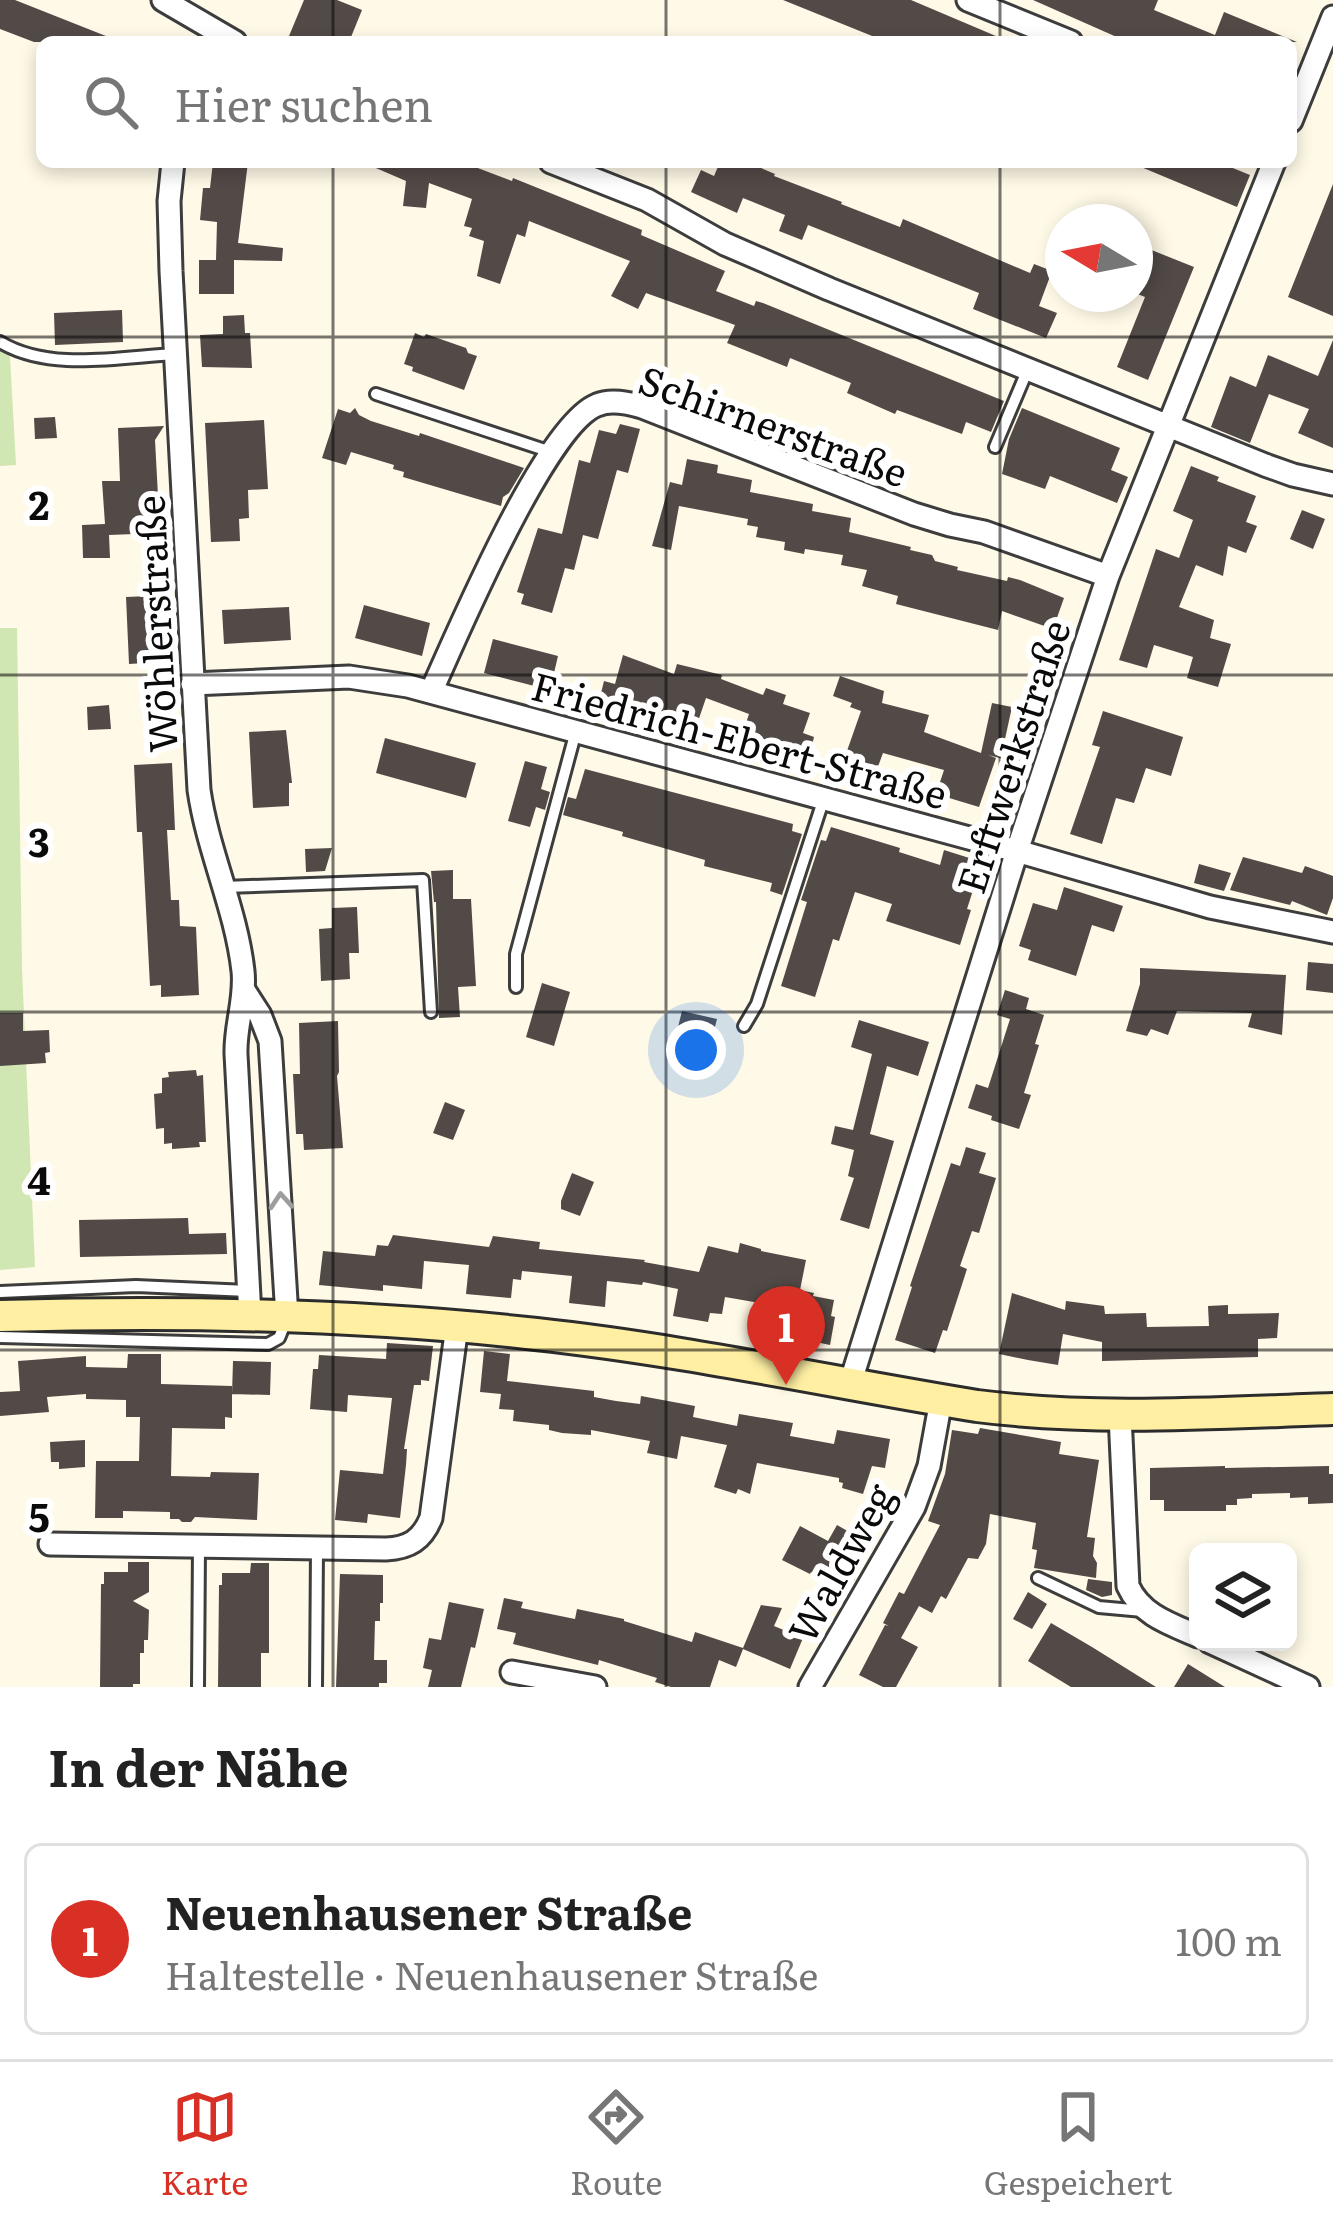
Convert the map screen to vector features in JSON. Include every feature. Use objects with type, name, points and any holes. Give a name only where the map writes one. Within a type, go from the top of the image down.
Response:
[{"type":"main road","points":[[0,1316],[250,1304],[287,1317],[457,1326],[596,1341],[1036,1413],[1333,1409]]},
{"type":"street","points":[[163,0],[200,33]]},
{"type":"street","points":[[968,0],[1056,36]]},
{"type":"street","points":[[1297,106],[1333,17]]},
{"type":"street","name":"Wöhlerstraße","points":[[172,168],[169,201],[192,684],[202,814],[242,965],[244,990],[235,1037],[250,1304]]},
{"type":"street","points":[[566,168],[647,200],[742,252],[1168,426],[1293,475],[1333,484]]},
{"type":"street","name":"Erftwerkstraße","points":[[850,1384],[1108,576],[1272,168]]},
{"type":"street","name":"Schirnerstraße","points":[[431,692],[551,452],[585,411],[609,402],[632,404],[914,514],[984,532],[1108,576]]},
{"type":"street","name":"Friedrich-Ebert-Straße","points":[[192,684],[361,678],[431,692],[1233,913],[1333,932]]},
{"type":"street","name":"Wöhlerstraße","points":[[244,990],[270,1041],[287,1317]]},
{"type":"street","points":[[50,1544],[401,1548],[415,1542],[431,1518],[457,1326]]},
{"type":"street","name":"Waldweg","points":[[810,1687],[914,1507],[929,1466],[941,1400]]},
{"type":"street","points":[[1120,1415],[1126,1578],[1134,1599],[1146,1611],[1189,1632]]},
{"type":"street","points":[[1229,1651],[1307,1687]]},
{"type":"street","points":[[512,1672],[595,1687]]},
{"type":"lane","points":[[0,342],[18,352],[51,359],[175,354]]},
{"type":"lane","points":[[995,447],[1028,369]]},
{"type":"lane","points":[[376,394],[551,452]]},
{"type":"lane","points":[[516,987],[516,955],[576,730]]},
{"type":"lane","points":[[744,1026],[757,1004],[824,797]]},
{"type":"lane","points":[[224,886],[423,880],[430,1012]]},
{"type":"lane","points":[[0,1292],[207,1287],[250,1304]]},
{"type":"lane","points":[[0,1337],[268,1344],[279,1338],[287,1317]]},
{"type":"lane","points":[[198,1687],[199,1545]]},
{"type":"lane","points":[[316,1687],[317,1548]]},
{"type":"lane","points":[[1038,1578],[1099,1607],[1146,1611]]},
{"type":"green space","points":[[0,350],[10,357],[16,465],[0,466]]},
{"type":"green space","points":[[0,628],[17,628],[22,968],[35,1267],[0,1270]]},
{"type":"building","points":[[0,0],[15,0],[106,36],[36,36],[34,42],[0,29]]},
{"type":"building","points":[[304,0],[337,0],[362,10],[351,36],[289,36]]},
{"type":"building","points":[[783,0],[911,0],[996,36],[872,36]]},
{"type":"building","points":[[1033,0],[1158,0],[1154,10],[1215,35],[1224,12],[1282,36],[1114,36]]},
{"type":"building","points":[[212,168],[247,168],[238,243],[283,248],[282,261],[234,260],[234,294],[199,294],[199,260],[216,260],[217,222],[200,220],[203,188],[210,188]]},
{"type":"building","points":[[376,168],[478,168],[513,178],[642,230],[641,235],[725,271],[716,291],[754,306],[756,301],[763,303],[1004,401],[991,432],[966,422],[962,434],[897,410],[895,414],[847,393],[851,383],[790,358],[787,367],[727,343],[735,325],[646,293],[638,309],[611,296],[630,261],[529,221],[525,237],[517,234],[500,284],[477,276],[484,241],[469,236],[472,228],[464,226],[472,199],[429,183],[426,208],[403,206],[406,181]]},
{"type":"building","points":[[717,168],[761,168],[841,204],[900,227],[903,219],[1030,273],[1034,264],[1045,268],[1039,306],[1057,313],[1046,338],[973,309],[979,293],[808,225],[802,240],[779,231],[785,215],[743,198],[737,213],[691,192],[701,170],[714,176]]},
{"type":"building","points":[[1143,168],[1233,168],[1250,175],[1237,207]]},
{"type":"building","points":[[1333,184],[1333,316],[1288,297]]},
{"type":"building","points":[[1153,251],[1194,267],[1148,380],[1117,367],[1139,312],[1153,312]]},
{"type":"building","points":[[122,310],[123,342],[55,345],[54,313]]},
{"type":"building","points":[[244,315],[252,368],[202,367],[200,335],[223,334],[223,316]]},
{"type":"building","points":[[415,333],[466,348],[477,356],[464,390],[404,364]]},
{"type":"building","points":[[1333,340],[1333,448],[1298,433],[1309,409],[1269,394],[1250,443],[1211,427],[1230,376],[1256,387],[1268,355],[1318,376]]},
{"type":"building","points":[[355,408],[371,421],[524,468],[501,506],[403,477],[404,472],[393,469],[394,465],[351,452],[346,465],[322,458],[338,409],[350,413]]},
{"type":"building","points":[[1022,408],[1120,448],[1111,470],[1128,477],[1117,503],[1050,476],[1045,489],[1002,474]]},
{"type":"building","points":[[55,417],[57,438],[35,439],[34,418]]},
{"type":"building","points":[[264,420],[268,489],[248,490],[249,518],[239,519],[240,541],[211,542],[205,423]]},
{"type":"building","points":[[620,424],[640,429],[628,473],[617,470],[598,539],[583,535],[574,570],[565,568],[552,613],[521,604],[524,594],[517,592],[538,528],[562,534],[579,460],[590,463],[599,430],[616,434]]},
{"type":"building","points":[[164,426],[155,440],[160,533],[109,535],[110,558],[83,558],[82,525],[105,524],[102,481],[120,481],[118,428]]},
{"type":"building","points":[[687,459],[718,465],[717,473],[752,480],[750,492],[813,504],[812,511],[851,518],[849,532],[911,547],[957,570],[1020,580],[1064,598],[1053,629],[1002,611],[998,630],[896,604],[898,596],[862,586],[867,570],[841,565],[843,555],[784,550],[785,542],[756,537],[758,527],[747,525],[748,519],[679,506],[671,550],[652,546],[670,482],[682,485]]},
{"type":"building","points":[[1191,466],[1256,496],[1246,522],[1257,526],[1246,553],[1228,546],[1223,576],[1196,565],[1179,607],[1214,620],[1210,638],[1231,644],[1218,687],[1187,678],[1193,657],[1154,645],[1147,668],[1119,660],[1156,549],[1179,558],[1193,520],[1173,511]]},
{"type":"building","points":[[1302,510],[1325,519],[1313,549],[1290,539]]},
{"type":"building","points":[[173,595],[164,609],[166,649],[177,661],[129,664],[126,597]]},
{"type":"building","points":[[364,605],[430,623],[422,656],[355,638]]},
{"type":"building","points":[[289,607],[291,640],[224,644],[222,610]]},
{"type":"building","points":[[493,639],[558,656],[550,690],[484,673]]},
{"type":"building","points":[[623,655],[674,674],[677,664],[722,675],[721,679],[763,695],[766,688],[786,695],[783,704],[810,713],[803,733],[814,737],[810,754],[797,750],[793,760],[740,741],[749,714],[706,698],[694,733],[599,701],[604,681],[615,684]]},
{"type":"building","points":[[840,676],[884,691],[882,703],[929,715],[924,732],[981,753],[992,703],[1012,707],[1005,739],[1028,743],[1023,764],[988,755],[996,758],[979,807],[936,794],[944,770],[883,753],[873,780],[841,768],[861,711],[833,696]]},
{"type":"building","points":[[109,705],[111,729],[88,730],[87,707]]},
{"type":"building","points":[[1103,711],[1183,737],[1171,776],[1146,768],[1134,803],[1116,798],[1102,844],[1070,834],[1100,747],[1092,745]]},
{"type":"building","points":[[286,730],[292,783],[289,806],[253,808],[249,732]]},
{"type":"building","points":[[385,738],[476,763],[466,798],[376,773]]},
{"type":"building","points":[[525,761],[547,767],[541,789],[550,792],[545,810],[536,807],[530,827],[508,821]]},
{"type":"building","points":[[172,763],[175,830],[167,830],[171,900],[179,900],[180,926],[196,927],[199,995],[161,997],[161,985],[150,986],[134,765]]},
{"type":"building","points":[[585,769],[793,824],[792,831],[802,834],[782,895],[770,891],[772,883],[704,866],[705,860],[563,815],[568,797],[576,799]]},
{"type":"building","points":[[831,827],[940,865],[944,850],[982,862],[960,945],[886,921],[892,904],[855,892],[839,941],[833,939],[815,997],[781,986],[807,902],[801,900],[821,840],[826,841]]},
{"type":"building","points":[[332,848],[325,871],[306,872],[305,849]]},
{"type":"building","points":[[1243,857],[1302,873],[1305,866],[1333,876],[1327,915],[1292,901],[1290,905],[1230,890]]},
{"type":"building","points":[[1199,864],[1231,873],[1224,891],[1194,883]]},
{"type":"building","points":[[453,870],[453,899],[471,899],[476,986],[458,987],[460,1017],[439,1018],[431,871]]},
{"type":"building","points":[[1064,887],[1123,906],[1114,932],[1092,925],[1076,976],[1028,960],[1031,950],[1019,946],[1033,903],[1057,910]]},
{"type":"building","points":[[357,907],[359,953],[349,953],[350,979],[321,981],[319,929],[332,928],[332,908]]},
{"type":"building","points":[[1308,962],[1333,964],[1333,993],[1306,990]]},
{"type":"building","points":[[1140,968],[1286,975],[1282,1035],[1248,1027],[1252,1013],[1177,1011],[1168,1035],[1151,1029],[1147,1036],[1126,1031]]},
{"type":"building","points":[[542,983],[570,992],[554,1046],[526,1037]]},
{"type":"building","points":[[1005,990],[1029,998],[1026,1009],[1044,1015],[1024,1093],[1031,1095],[1019,1129],[968,1108],[976,1084],[988,1088],[1010,1019],[997,1015]]},
{"type":"building","points":[[682,1011],[717,1019],[707,1058],[678,1050]]},
{"type":"building","points":[[0,1013],[23,1013],[23,1031],[49,1030],[46,1063],[0,1066]]},
{"type":"building","points":[[859,1020],[929,1042],[918,1076],[887,1066],[870,1134],[894,1141],[869,1229],[840,1220],[854,1178],[848,1176],[854,1150],[831,1144],[835,1126],[853,1130],[872,1054],[851,1047]]},
{"type":"building","points":[[338,1021],[343,1148],[304,1150],[303,1134],[296,1134],[293,1074],[300,1074],[299,1023]]},
{"type":"building","points":[[196,1070],[197,1076],[203,1075],[206,1142],[199,1142],[200,1147],[172,1149],[172,1143],[164,1144],[164,1128],[156,1129],[154,1094],[162,1093],[162,1078],[169,1077],[168,1072]]},
{"type":"building","points":[[445,1102],[465,1110],[453,1140],[433,1133]]},
{"type":"building","points":[[966,1147],[986,1153],[979,1173],[996,1178],[979,1233],[972,1231],[960,1266],[967,1269],[935,1353],[895,1340],[951,1163],[960,1166]]},
{"type":"building","points":[[572,1173],[594,1182],[580,1216],[561,1209]]},
{"type":"building","points":[[188,1218],[189,1234],[226,1233],[227,1254],[80,1257],[79,1220]]},
{"type":"building","points":[[393,1235],[489,1247],[493,1236],[540,1242],[539,1249],[645,1260],[699,1272],[708,1246],[738,1253],[740,1243],[806,1260],[800,1290],[834,1300],[830,1345],[778,1334],[783,1307],[725,1297],[722,1314],[710,1313],[708,1322],[673,1316],[678,1289],[643,1282],[607,1281],[605,1307],[569,1303],[572,1276],[522,1271],[521,1280],[513,1279],[511,1298],[466,1294],[469,1265],[424,1261],[422,1289],[319,1285],[323,1251],[375,1256],[377,1245],[388,1246]]},
{"type":"building","points":[[1012,1293],[1065,1310],[1066,1301],[1104,1306],[1105,1314],[1146,1313],[1147,1327],[1209,1326],[1208,1306],[1228,1305],[1228,1314],[1279,1313],[1277,1338],[1258,1339],[1258,1357],[1102,1361],[1102,1342],[1063,1334],[1058,1365],[1028,1360],[999,1354]]},
{"type":"building","points":[[387,1343],[433,1346],[429,1381],[414,1385],[400,1518],[368,1514],[367,1523],[335,1520],[340,1470],[383,1474],[392,1398],[348,1395],[347,1412],[310,1409],[313,1369],[318,1369],[319,1355],[386,1359]]},
{"type":"building","points":[[484,1351],[510,1354],[507,1381],[594,1391],[594,1397],[616,1401],[640,1404],[641,1396],[695,1406],[693,1417],[737,1426],[739,1414],[793,1423],[790,1436],[834,1444],[837,1430],[890,1439],[885,1468],[872,1466],[863,1494],[842,1488],[839,1478],[757,1463],[750,1494],[738,1489],[736,1494],[714,1487],[727,1445],[681,1436],[677,1459],[647,1453],[650,1441],[591,1430],[591,1435],[562,1433],[549,1430],[549,1425],[513,1421],[514,1410],[499,1409],[501,1394],[480,1392]]},
{"type":"building","points":[[128,1354],[161,1354],[161,1384],[232,1386],[232,1418],[225,1417],[225,1429],[172,1428],[171,1476],[259,1473],[257,1520],[195,1517],[182,1522],[170,1519],[170,1512],[123,1511],[123,1518],[95,1518],[96,1461],[139,1461],[140,1417],[126,1417],[126,1400],[86,1399],[86,1394],[47,1397],[49,1412],[0,1416],[0,1392],[20,1391],[18,1361],[86,1356],[86,1367],[127,1368]]},
{"type":"building","points":[[233,1361],[271,1362],[270,1395],[232,1394]]},
{"type":"building","points":[[980,1428],[1061,1442],[1059,1454],[1099,1460],[1087,1537],[1095,1538],[1096,1578],[1034,1568],[1036,1523],[990,1514],[986,1544],[978,1559],[968,1558],[946,1599],[941,1596],[932,1613],[919,1606],[901,1638],[918,1647],[896,1687],[883,1687],[859,1675],[885,1625],[889,1626],[883,1623],[899,1592],[904,1594],[940,1525],[928,1521],[945,1474],[952,1430],[978,1434]]},
{"type":"building","points":[[85,1440],[85,1467],[59,1469],[59,1462],[51,1462],[50,1442]]},
{"type":"building","points":[[1329,1466],[1333,1503],[1308,1504],[1308,1497],[1290,1498],[1290,1493],[1252,1494],[1252,1498],[1237,1499],[1237,1505],[1226,1505],[1226,1511],[1164,1511],[1164,1500],[1150,1500],[1150,1468]]},
{"type":"building","points":[[837,1525],[867,1542],[853,1568],[859,1571],[847,1594],[782,1560],[800,1526],[828,1541]]},
{"type":"building","points":[[128,1562],[149,1562],[149,1592],[133,1601],[149,1610],[148,1640],[140,1653],[140,1684],[100,1687],[101,1584],[104,1572],[128,1572]]},
{"type":"building","points":[[251,1563],[269,1563],[269,1653],[261,1653],[261,1687],[218,1687],[222,1573],[250,1573]]},
{"type":"building","points":[[340,1574],[383,1575],[374,1660],[387,1660],[387,1683],[379,1687],[336,1687]]},
{"type":"building","points":[[1088,1579],[1112,1582],[1112,1595],[1102,1597],[1086,1590]]},
{"type":"building","points":[[1028,1592],[1047,1604],[1032,1629],[1013,1619]]},
{"type":"building","points":[[504,1598],[523,1602],[521,1608],[575,1619],[577,1609],[692,1642],[695,1632],[743,1648],[761,1605],[782,1608],[774,1626],[803,1638],[790,1669],[743,1649],[736,1667],[719,1660],[710,1687],[671,1687],[599,1660],[598,1665],[513,1644],[516,1633],[497,1629]]},
{"type":"building","points":[[449,1602],[484,1609],[475,1648],[471,1647],[461,1687],[428,1687],[432,1670],[423,1668],[429,1638],[441,1640]]},
{"type":"building","points":[[1051,1623],[1156,1687],[1071,1687],[1028,1661]]},
{"type":"building","points":[[1188,1664],[1225,1687],[1174,1687]]},
{"type":"place","name":"Neuenhausener Straße","points":[[786,1385]]}]
